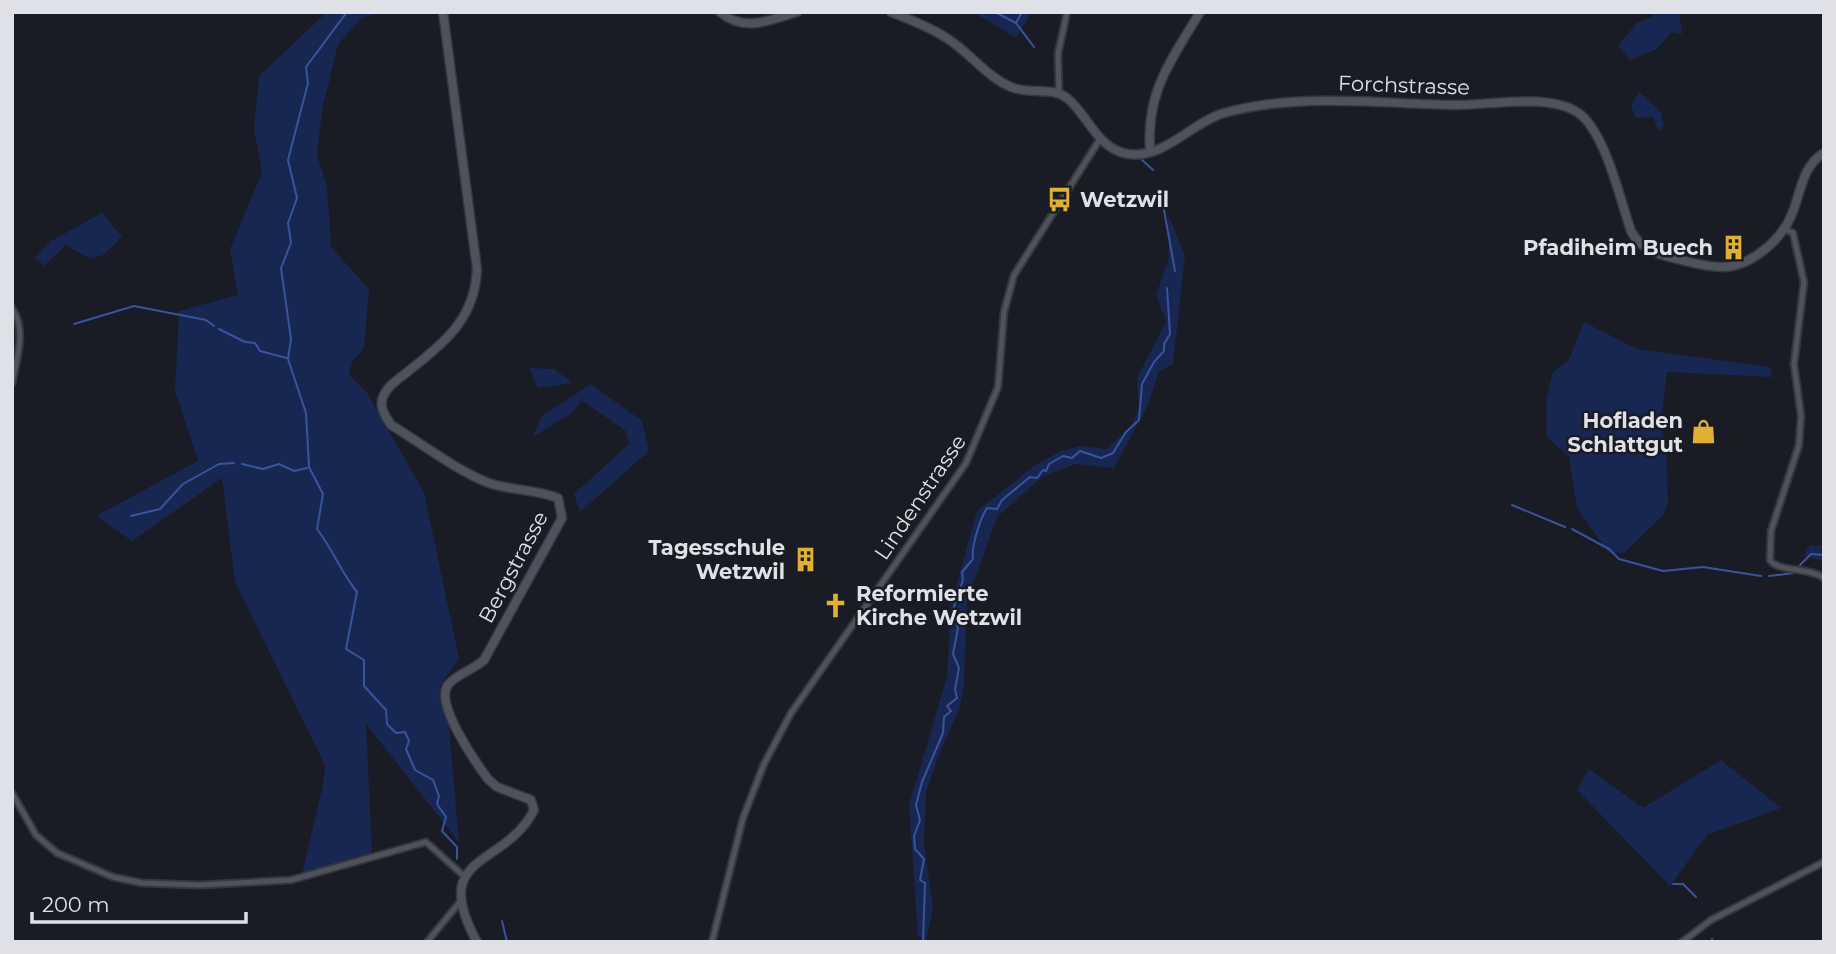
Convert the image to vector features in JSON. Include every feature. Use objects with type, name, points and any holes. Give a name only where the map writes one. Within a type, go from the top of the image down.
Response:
[{"type":"street","name":"Bergstrasse","points":[[443,12],[477,269],[476,290],[472,305],[456,328],[427,356],[392,383],[382,400],[383,412],[391,425],[486,482],[511,490],[541,491],[558,498],[562,517],[484,660],[472,671],[453,679],[445,688],[444,698],[449,713],[488,779],[497,787],[531,800],[534,810],[527,824],[466,877]]},
{"type":"street","points":[[720,12],[731,21],[748,25],[797,12]]},
{"type":"street","points":[[891,12],[942,34],[992,75],[1013,88],[1059,93],[1058,54],[1067,12]]},
{"type":"street","points":[[1150,151],[1148,120],[1154,97],[1200,12]]},
{"type":"street","name":"Forchstrasse","points":[[1059,93],[1070,100],[1100,139],[1123,153],[1150,151],[1171,143],[1219,114],[1256,107],[1339,100],[1455,105],[1552,103],[1577,112],[1591,127],[1631,231],[1648,251],[1709,266],[1730,267],[1758,253],[1785,229],[1807,170],[1824,153]]},
{"type":"street","name":"Lindenstrasse","points":[[712,942],[743,818],[769,753],[791,713],[966,463],[998,387],[1004,312],[1014,275],[1100,139]]},
{"type":"street","points":[[1785,229],[1794,233],[1804,282],[1794,364],[1801,416],[1799,445],[1771,531],[1770,560],[1777,567],[1808,569],[1824,578]]},
{"type":"street","points":[[12,308],[19,320],[21,332],[12,383]]},
{"type":"street","points":[[12,793],[36,835],[57,853],[113,877],[142,883],[199,885],[291,880],[426,842],[441,852],[466,877],[461,885],[459,903],[477,942]]},
{"type":"street","points":[[1682,942],[1711,920],[1824,862]]},
{"type":"street","points":[[427,942],[459,903]]},
{"type":"shaded area","points":[[327,12],[386,12],[363,17],[338,44],[322,110],[317,155],[327,187],[331,247],[369,289],[364,348],[352,362],[349,375],[367,393],[424,492],[459,659],[440,686],[448,715],[459,842],[366,724],[372,855],[301,878],[323,785],[325,765],[235,582],[222,478],[132,541],[96,516],[198,461],[175,390],[179,311],[238,295],[230,249],[262,173],[254,128],[259,76]]},
{"type":"shaded area","points":[[973,12],[1032,12],[1016,38]]},
{"type":"shaded area","points":[[1649,12],[1679,12],[1682,34],[1671,32],[1657,49],[1630,60],[1618,46],[1637,23],[1654,16]]},
{"type":"shaded area","points":[[1639,92],[1661,112],[1664,125],[1659,132],[1653,117],[1636,118],[1631,106]]},
{"type":"shaded area","points":[[102,213],[122,237],[103,255],[90,259],[66,245],[44,266],[35,258],[51,241]]},
{"type":"shaded area","points":[[1168,214],[1185,256],[1173,364],[1159,371],[1148,405],[1114,468],[1076,464],[1043,476],[997,517],[967,601],[964,683],[959,710],[941,749],[926,792],[924,844],[933,909],[926,941],[918,936],[909,805],[947,677],[951,605],[977,511],[1034,466],[1061,451],[1081,446],[1107,449],[1131,426],[1139,409],[1137,378],[1166,322],[1156,295],[1169,258]]},
{"type":"shaded area","points":[[1584,322],[1637,349],[1770,367],[1772,377],[1667,372],[1661,424],[1666,448],[1668,502],[1664,514],[1624,553],[1609,553],[1577,508],[1569,457],[1547,437],[1546,401],[1553,372],[1569,360]]},
{"type":"shaded area","points":[[529,368],[554,369],[572,383],[538,388]]},
{"type":"shaded area","points":[[591,384],[642,421],[649,451],[580,512],[574,494],[629,444],[625,430],[582,401],[570,414],[533,437],[542,416]]},
{"type":"shaded area","points":[[1810,545],[1824,546],[1824,562],[1804,555]]},
{"type":"shaded area","points":[[1721,760],[1781,808],[1707,835],[1670,886],[1577,790],[1589,769],[1643,808]]},
{"type":"waterway","points":[[347,12],[306,67],[308,83],[288,160],[297,198],[288,223],[291,243],[281,268],[291,339],[288,359],[306,413],[309,467],[323,494],[317,529],[357,592],[346,649],[364,660],[364,686],[386,710],[387,724],[396,733],[405,732],[409,741],[406,749],[415,770],[433,780],[439,796],[437,804],[446,817],[442,831],[457,847],[457,859]]},
{"type":"waterway","points":[[995,12],[1016,23],[1034,47]]},
{"type":"waterway","points":[[1016,23],[1022,12]]},
{"type":"waterway","points":[[1141,159],[1153,170]]},
{"type":"waterway","points":[[1161,193],[1175,271]]},
{"type":"waterway","points":[[923,942],[925,883],[920,880],[924,859],[915,849],[914,836],[920,820],[916,805],[922,782],[943,733],[944,717],[951,711],[947,706],[957,698],[955,689],[959,668],[953,654],[958,628],[952,613],[963,580],[962,572],[973,559],[979,526],[987,508],[997,509],[1002,500],[1030,477],[1037,478],[1043,470],[1046,471],[1049,464],[1063,456],[1072,458],[1080,451],[1101,458],[1113,453],[1126,432],[1139,420],[1142,384],[1154,362],[1164,351],[1164,344],[1170,334],[1167,288]]},
{"type":"waterway","points":[[74,324],[134,306],[206,320],[214,326]]},
{"type":"waterway","points":[[219,329],[245,342],[255,343],[260,351],[287,358]]},
{"type":"waterway","points":[[131,516],[160,509],[183,484],[219,464],[234,463]]},
{"type":"waterway","points":[[242,464],[263,469],[279,464],[294,471],[307,468]]},
{"type":"waterway","points":[[1512,505],[1565,527]]},
{"type":"waterway","points":[[1572,529],[1609,549],[1619,559],[1663,571],[1703,567],[1761,576]]},
{"type":"waterway","points":[[1800,565],[1811,554],[1824,555]]},
{"type":"waterway","points":[[1769,576],[1794,573]]},
{"type":"waterway","points":[[1673,884],[1683,884],[1696,897]]},
{"type":"waterway","points":[[502,921],[507,942]]},
{"type":"place","name":"Wetzwil","points":[[1060,199]]},
{"type":"place","name":"Pfadiheim Buech","points":[[1733,247]]},
{"type":"place","name":"Hofladen Schlattgut","points":[[1703,432]]},
{"type":"place","name":"Tagesschule Wetzwil","points":[[805,559]]},
{"type":"place","name":"Reformierte Kirche Wetzwil","points":[[836,605]]}]
